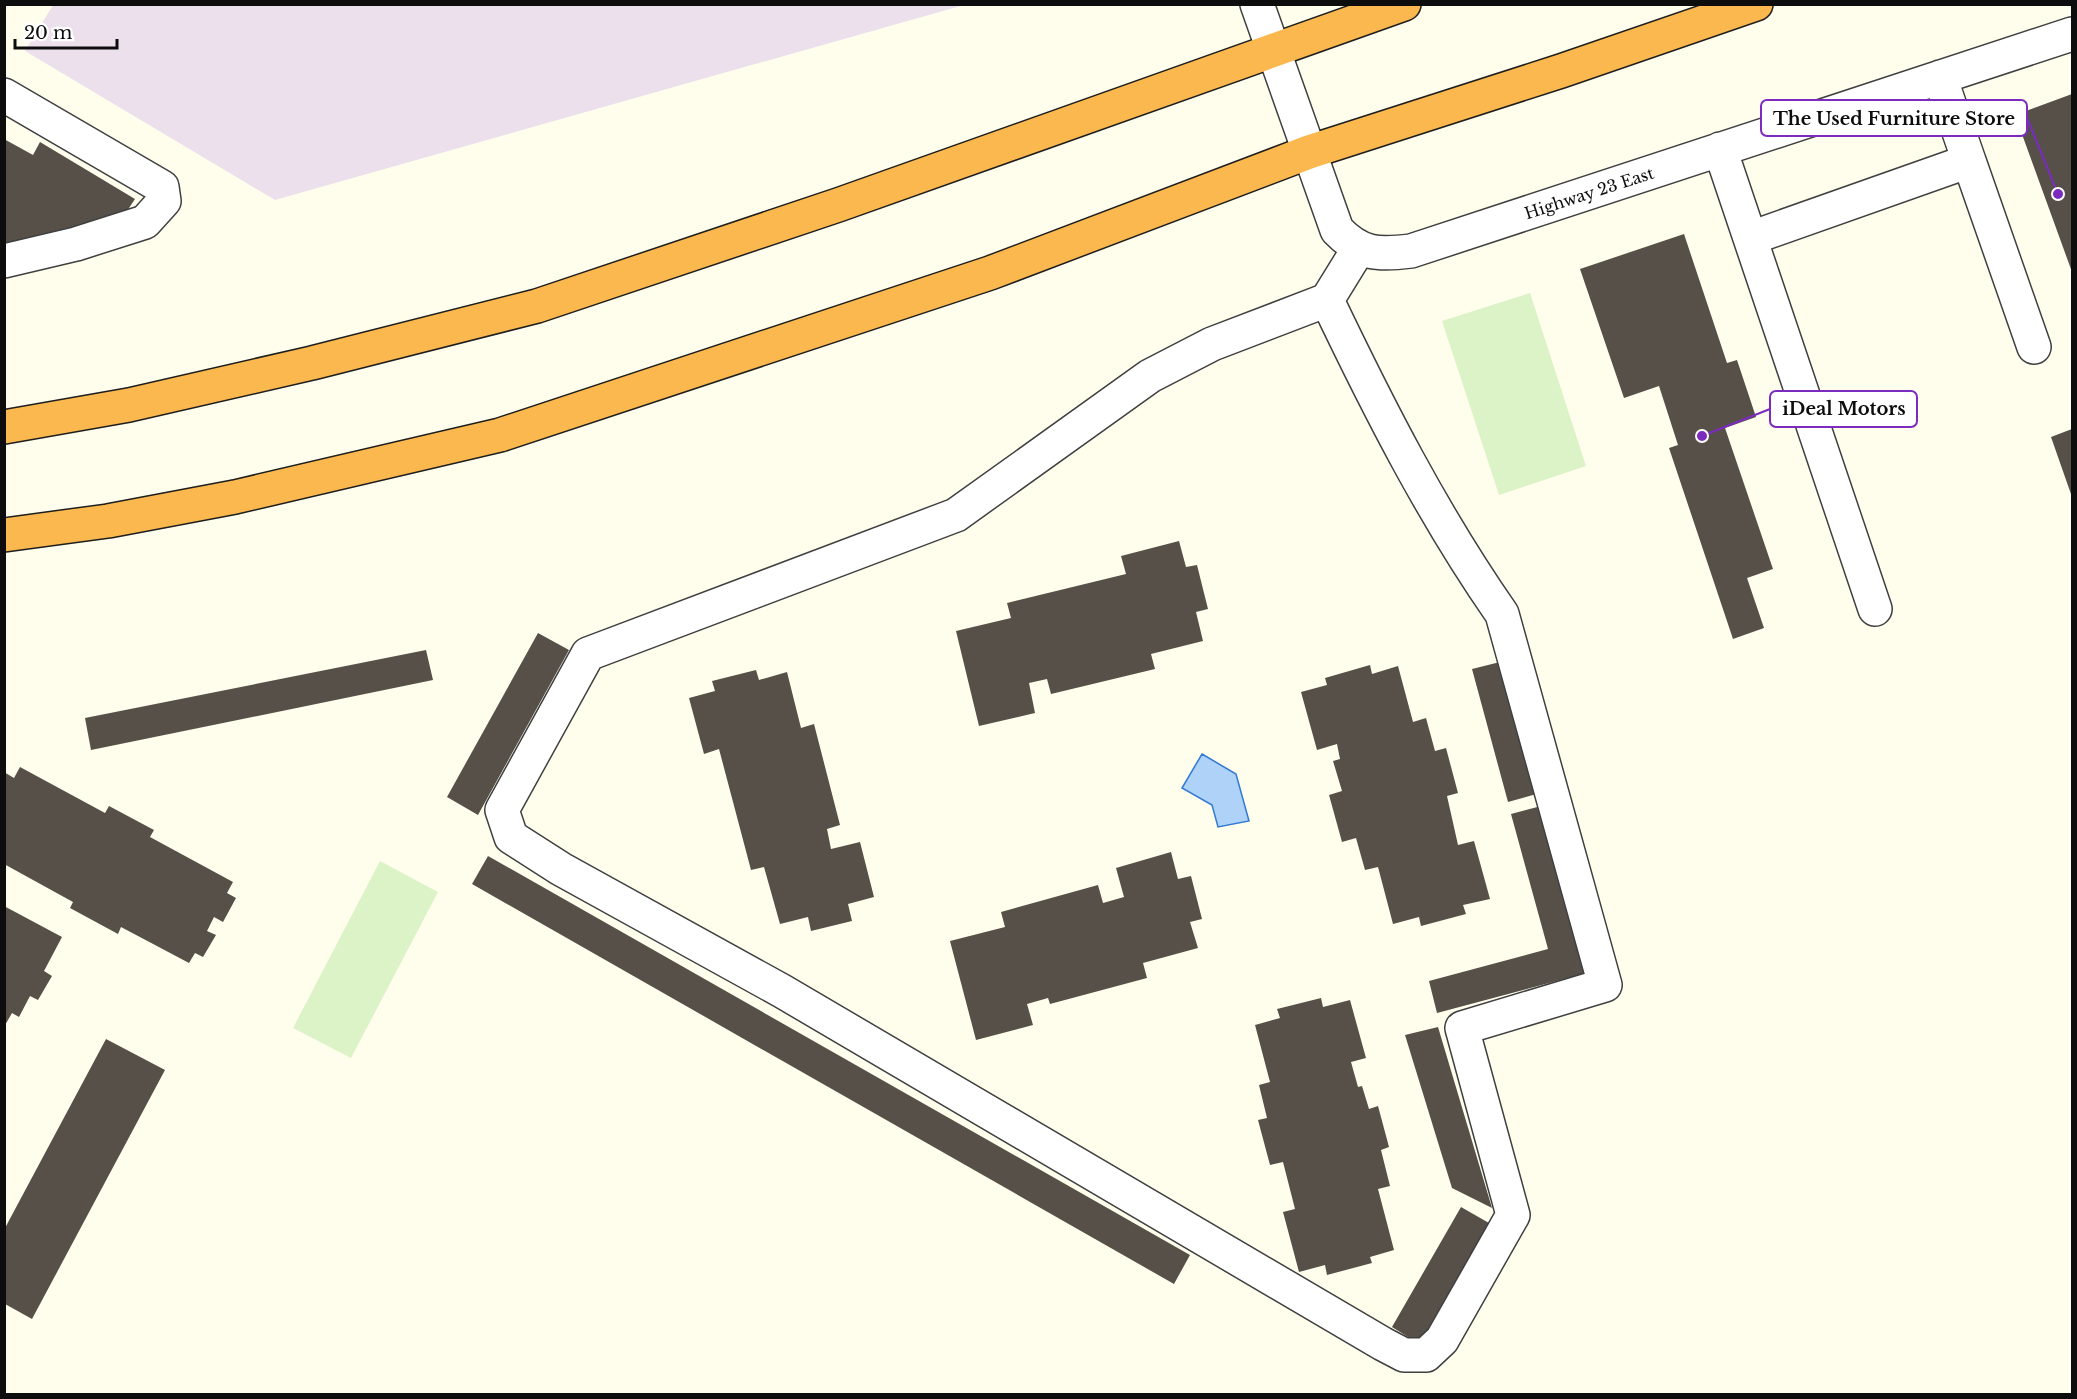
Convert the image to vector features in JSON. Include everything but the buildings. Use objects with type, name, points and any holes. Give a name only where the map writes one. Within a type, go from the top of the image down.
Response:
[{"type":"highway","points":[[4,427],[129,405],[312,363],[537,306],[838,205],[1404,4]]},
{"type":"highway","points":[[4,535],[108,521],[235,497],[500,435],[990,273],[1309,152],[1562,72],[1756,4]]},
{"type":"street","points":[[1257,4],[1337,230],[1359,248],[1328,300],[1212,344],[1150,376],[956,515],[588,654],[502,810],[511,837],[561,869],[782,991],[1383,1344],[1404,1355],[1426,1355],[1442,1340],[1513,1215],[1462,1028],[1605,985],[1502,615],[1476,577],[1387,426],[1328,300]]},
{"type":"street","name":"Highway 23 East","points":[[1359,248],[1369,253],[1411,251],[2073,33]]},
{"type":"street","points":[[1940,77],[2034,347]]},
{"type":"street","points":[[4,95],[162,187],[164,201],[145,222],[76,244],[4,261]]},
{"type":"street","points":[[1720,149],[1875,609]]},
{"type":"street","points":[[1751,238],[1969,161]]},
{"type":"shaded area","points":[[53,5],[964,5],[275,200],[25,51]]},
{"type":"green space","points":[[1530,293],[1586,466],[1499,495],[1442,321]]},
{"type":"green space","points":[[380,861],[438,892],[351,1058],[293,1028]]},
{"type":"water","points":[[1202,754],[1236,774],[1249,821],[1218,827],[1212,805],[1182,788]]},
{"type":"place","name":"The Used Furniture Store","points":[[2058,194]]},
{"type":"place","name":"iDeal Motors","points":[[1702,436]]}]
